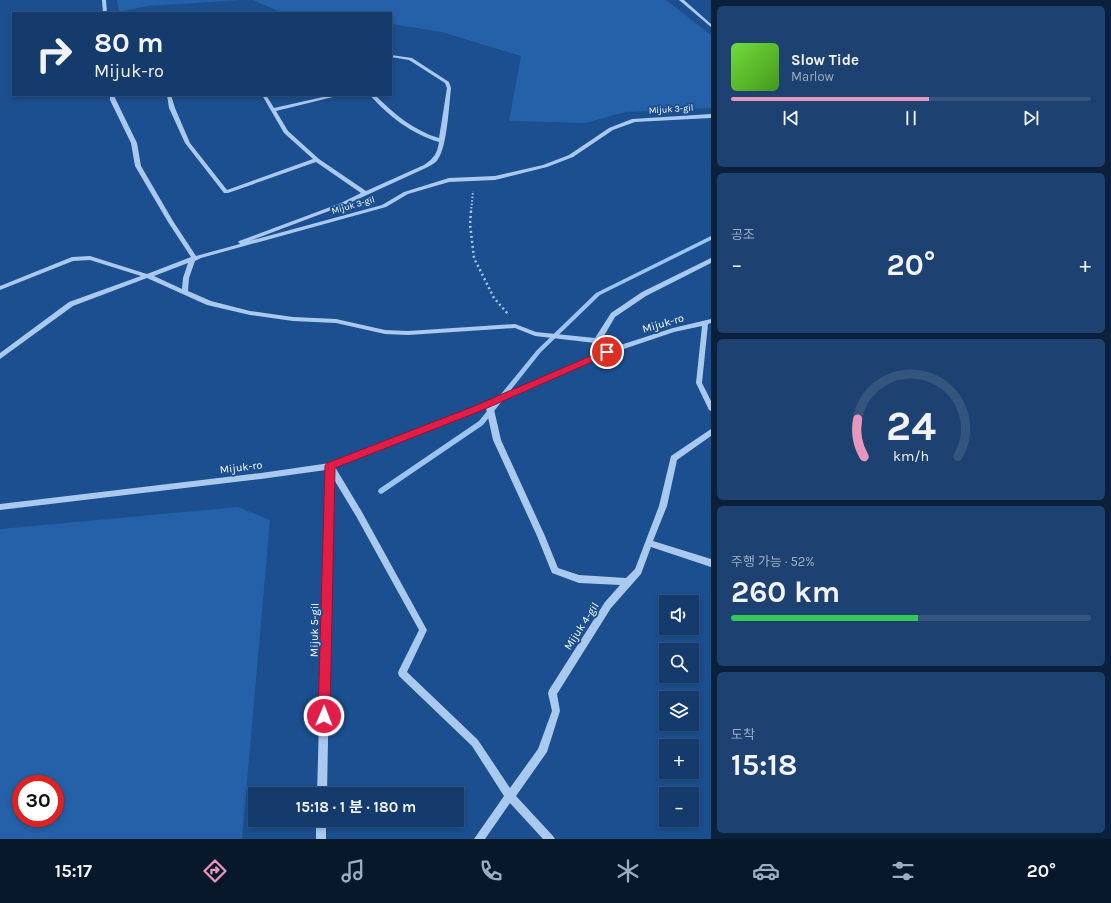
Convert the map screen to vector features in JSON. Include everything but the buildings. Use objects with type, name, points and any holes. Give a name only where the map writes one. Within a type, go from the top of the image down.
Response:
[{"type":"street","points":[[104,0],[105,12]]},
{"type":"street","points":[[681,0],[711,26]]},
{"type":"street","points":[[0,356],[71,304],[343,204],[426,166],[435,160],[440,150],[442,141],[449,88],[447,82],[410,60],[392,56]]},
{"type":"street","points":[[112,96],[134,143],[138,166],[194,259]]},
{"type":"street","points":[[169,96],[172,108],[188,143],[226,192],[317,160]]},
{"type":"street","points":[[265,96],[286,132],[317,160],[366,194]]},
{"type":"street","points":[[273,110],[335,96]]},
{"type":"street","points":[[373,96],[390,113],[429,138],[442,141]]},
{"type":"street","name":"Mijuk 3-gil","points":[[194,259],[384,206],[406,193],[449,180],[495,178],[545,166],[571,156],[611,129],[634,120],[711,116]]},
{"type":"street","points":[[0,288],[72,259],[90,258],[148,276],[209,303],[250,313],[293,319],[336,321],[385,332],[408,333],[515,326],[535,334],[597,341],[607,352]]},
{"type":"street","points":[[185,292],[186,278],[194,259]]},
{"type":"street","points":[[597,341],[614,315],[644,294],[711,260]]},
{"type":"street","points":[[708,322],[699,383],[711,408]]},
{"type":"street","name":"Mijuk-ro","points":[[0,507],[254,477],[330,466],[475,410],[607,352],[673,330],[708,322]]},
{"type":"street","points":[[489,404],[497,440],[542,536],[555,570],[579,579],[628,582]]},
{"type":"street","name":"Mijuk 4-gil","points":[[479,839],[542,752],[556,711],[552,693],[608,605],[638,571],[663,506],[674,458],[711,432]]},
{"type":"street","points":[[330,466],[360,514],[423,630],[402,673],[475,743],[510,796],[550,839]]},
{"type":"street","name":"Mijuk 5-gil","points":[[322,787],[330,466]]},
{"type":"street","points":[[649,543],[711,563]]},
{"type":"street","points":[[321,827],[321,839]]},
{"type":"path","points":[[475,179],[470,224],[474,258],[494,298],[520,328]]},
{"type":"shaded area","points":[[117,0],[242,0],[148,6],[119,12]]},
{"type":"shaded area","points":[[253,0],[666,0],[711,35],[711,108],[625,112],[586,123],[509,121],[521,56],[442,32],[392,24],[392,12],[280,12]]},
{"type":"shaded area","points":[[238,507],[270,520],[242,839],[0,839],[0,529]]},
{"type":"waterway","points":[[381,491],[481,423],[539,351],[598,294],[711,238]]},
{"type":"route","points":[[324,716],[330,466],[378,446],[475,410],[607,352]]}]
